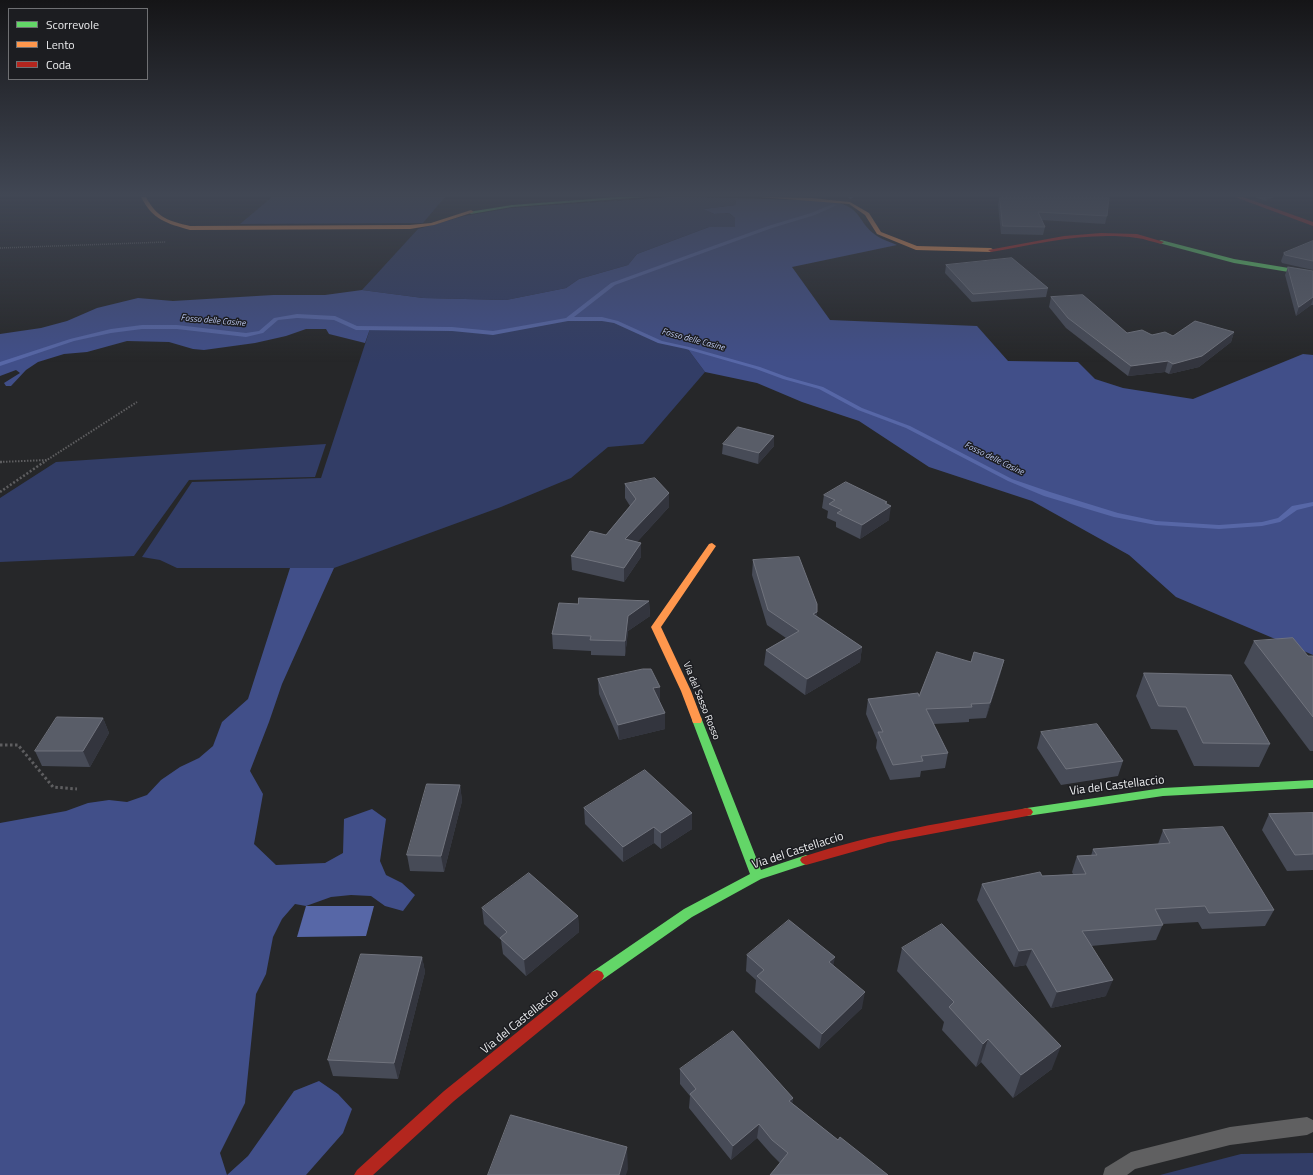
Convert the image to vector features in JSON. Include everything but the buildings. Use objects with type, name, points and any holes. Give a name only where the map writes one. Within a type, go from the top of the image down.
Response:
[{"type":"street","points":[[1199,252],[1234,261],[1313,274]]},
{"type":"street","name":"Via del Sasso Rosso","points":[[712,546],[656,627],[686,691],[757,876]]},
{"type":"street","name":"Via del Castellaccio","points":[[362,1175],[449,1096],[587,984],[688,913],[757,876],[832,851],[946,826],[1061,806],[1163,792],[1313,784]]},
{"type":"lane","points":[[1112,1175],[1131,1161],[1230,1136],[1307,1126]]},
{"type":"path","points":[[0,492],[136,402]]},
{"type":"path","points":[[0,462],[47,460]]},
{"type":"path","points":[[0,745],[18,745],[53,787],[77,789]]},
{"type":"shaded area","points":[[397,252],[643,252],[637,254],[628,265],[579,279],[566,288],[506,300],[423,298],[362,290]]},
{"type":"shaded area","points":[[643,252],[864,252],[792,267],[830,320],[977,326],[1008,361],[1078,362],[1095,379],[1123,388],[1193,399],[1303,354],[1313,355],[1313,655],[1176,597],[1129,555],[1032,501],[929,467],[859,421],[802,402],[757,383],[705,372],[687,348],[660,342],[616,322],[602,319],[568,319],[493,333],[452,329],[361,327],[370,329],[365,343],[329,334],[326,329],[306,329],[286,336],[255,343],[204,350],[193,349],[169,342],[127,341],[87,352],[64,354],[38,362],[26,370],[11,386],[6,386],[4,383],[20,373],[16,370],[0,376],[0,334],[41,328],[67,321],[97,308],[138,298],[173,301],[273,295],[325,295],[362,290],[423,298],[506,300],[566,288],[579,279],[628,265],[637,254]]},
{"type":"shaded area","points":[[568,319],[602,319],[616,322],[660,342],[687,348],[705,372],[643,444],[608,447],[571,478],[501,507],[334,568],[177,568],[160,560],[142,557],[192,482],[321,478],[370,329],[452,329],[493,333]]},
{"type":"shaded area","points":[[326,444],[315,477],[189,480],[134,556],[0,562],[0,498],[56,462]]},
{"type":"shaded area","points":[[290,568],[334,568],[282,684],[250,771],[263,794],[254,844],[276,865],[325,863],[343,853],[344,819],[372,809],[386,819],[380,861],[386,875],[402,883],[415,895],[403,911],[385,906],[371,896],[351,895],[331,897],[306,906],[295,904],[282,919],[273,937],[266,974],[256,994],[245,1103],[220,1153],[227,1175],[0,1175],[0,823],[66,811],[88,803],[109,800],[127,802],[147,795],[161,780],[180,767],[199,758],[213,746],[222,722],[248,699]]},
{"type":"shaded area","points":[[306,906],[374,906],[366,936],[297,937]]},
{"type":"shaded area","points":[[319,1081],[338,1094],[352,1109],[343,1133],[306,1175],[227,1175],[248,1156],[294,1091]]},
{"type":"shaded area","points":[[1313,1153],[1313,1175],[1160,1175],[1241,1154]]},
{"type":"waterway","points":[[568,319],[613,284],[702,252]]},
{"type":"waterway","name":"Fosso delle Casine","points":[[0,364],[72,340],[111,331],[142,327],[177,327],[246,335],[261,332],[276,319],[297,316],[335,318],[356,328],[452,329],[493,333],[568,319]]},
{"type":"waterway","name":"Fosso delle Casine","points":[[568,319],[602,319],[616,322],[660,342],[758,368],[785,378],[821,388],[860,409],[908,427],[1010,480],[1047,494],[1117,515],[1156,523],[1219,527],[1262,524],[1280,520],[1295,508],[1313,504]]},
{"type":"traffic: fast","points":[[1199,252],[1234,261],[1313,274]]},
{"type":"traffic: fast","points":[[697,720],[757,876]]},
{"type":"traffic: fast","points":[[1027,812],[1163,792],[1313,784]]},
{"type":"traffic: fast","points":[[597,976],[688,913],[757,876],[806,860]]},
{"type":"traffic: slow","points":[[697,720],[686,691],[656,627],[712,546]]},
{"type":"traffic: jam","points":[[806,860],[860,844],[1027,812]]},
{"type":"traffic: jam","points":[[362,1175],[449,1096],[597,976]]}]
